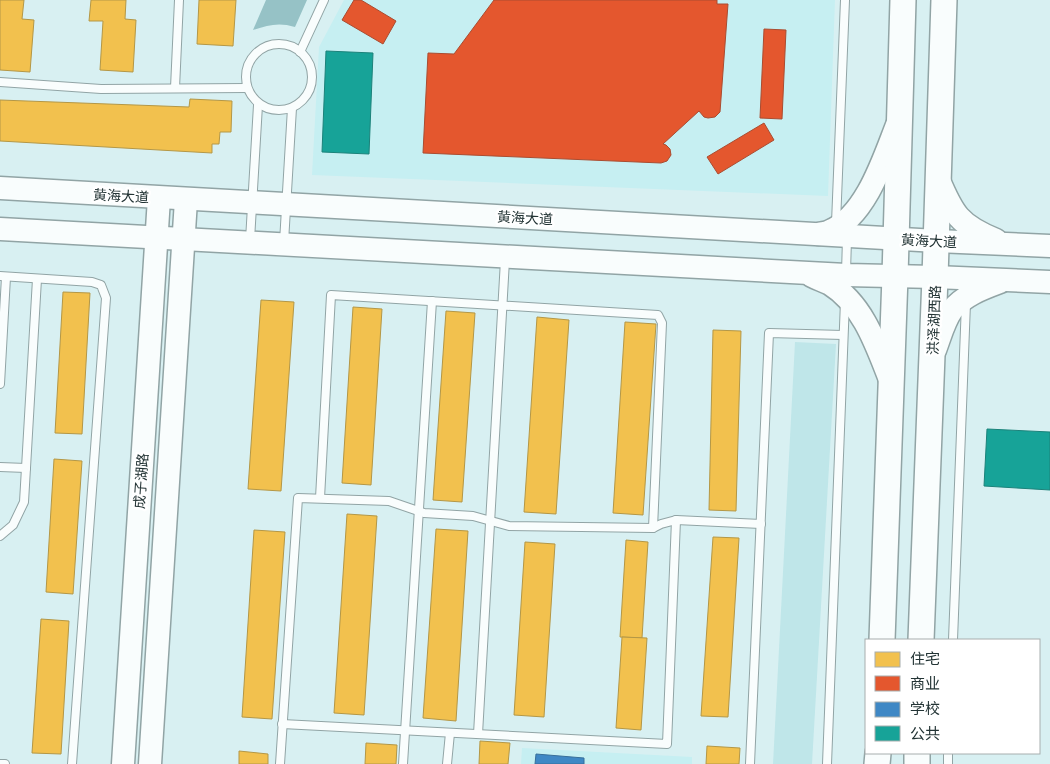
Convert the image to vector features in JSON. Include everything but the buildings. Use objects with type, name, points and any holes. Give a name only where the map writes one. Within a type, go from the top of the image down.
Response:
[{"type":"main road","points":[[882,639],[903,0]]},
{"type":"main road","name":"洪泽湖西路","points":[[921,639],[937,241],[944,0]]},
{"type":"main road","points":[[899,111],[906,109],[922,113],[941,100]]},
{"type":"main road","points":[[889,426],[902,412],[908,410],[917,411],[925,418],[930,431]]},
{"type":"street","points":[[833,233],[864,198],[878,174],[899,111]]},
{"type":"street","points":[[938,178],[953,210],[968,226],[1006,244]]},
{"type":"street","name":"黄海大道","points":[[0,188],[186,200],[1050,246]]},
{"type":"street","name":"成子湖路","points":[[123,764],[159,198]]},
{"type":"street","name":"成子湖路","points":[[150,764],[186,200]]},
{"type":"street","points":[[0,229],[804,273],[845,285],[895,276],[935,277],[966,288],[1006,280],[1050,282]]},
{"type":"street","points":[[845,285],[869,329],[891,382]]},
{"type":"street","points":[[932,356],[945,322],[966,288]]},
{"type":"lane","points":[[175,88],[179,0]]},
{"type":"lane","points":[[300,52],[324,0]]},
{"type":"lane","points":[[827,764],[845,285],[833,233],[845,0]]},
{"type":"lane","points":[[280,44],[300,52],[307,61],[311,71],[308,93],[301,102],[292,108],[281,110],[258,105],[247,88],[246,78],[252,58],[260,50],[270,46],[280,44]]},
{"type":"lane","points":[[0,82],[101,89],[247,88]]},
{"type":"lane","points":[[250,242],[258,105]]},
{"type":"lane","points":[[284,244],[292,108]]},
{"type":"lane","points":[[478,734],[505,256]]},
{"type":"lane","points":[[0,384],[3,277],[92,282],[101,285],[106,298],[72,764]]},
{"type":"lane","points":[[0,536],[13,525],[24,502],[37,279]]},
{"type":"lane","points":[[953,639],[966,288]]},
{"type":"lane","points":[[320,498],[331,296],[658,315],[662,323],[653,528]]},
{"type":"lane","points":[[403,764],[432,301]]},
{"type":"lane","points":[[750,764],[769,333],[843,334]]},
{"type":"lane","points":[[0,467],[26,468]]},
{"type":"lane","points":[[280,764],[298,498],[389,501],[424,514],[473,516],[509,526],[653,528],[676,520],[761,524]]},
{"type":"lane","points":[[282,724],[667,744],[676,520]]},
{"type":"lane","points":[[447,764],[450,733]]},
{"type":"lane","points":[[0,764],[5,764]]},
{"type":"shaded area","points":[[266,0],[307,0],[295,27],[274,25],[253,30]]},
{"type":"shaded area","points":[[344,0],[835,0],[828,196],[312,175],[319,47]]},
{"type":"shaded area","points":[[795,342],[836,344],[812,764],[773,764]]},
{"type":"shaded area","points":[[522,748],[692,757],[692,764],[521,764]]}]
